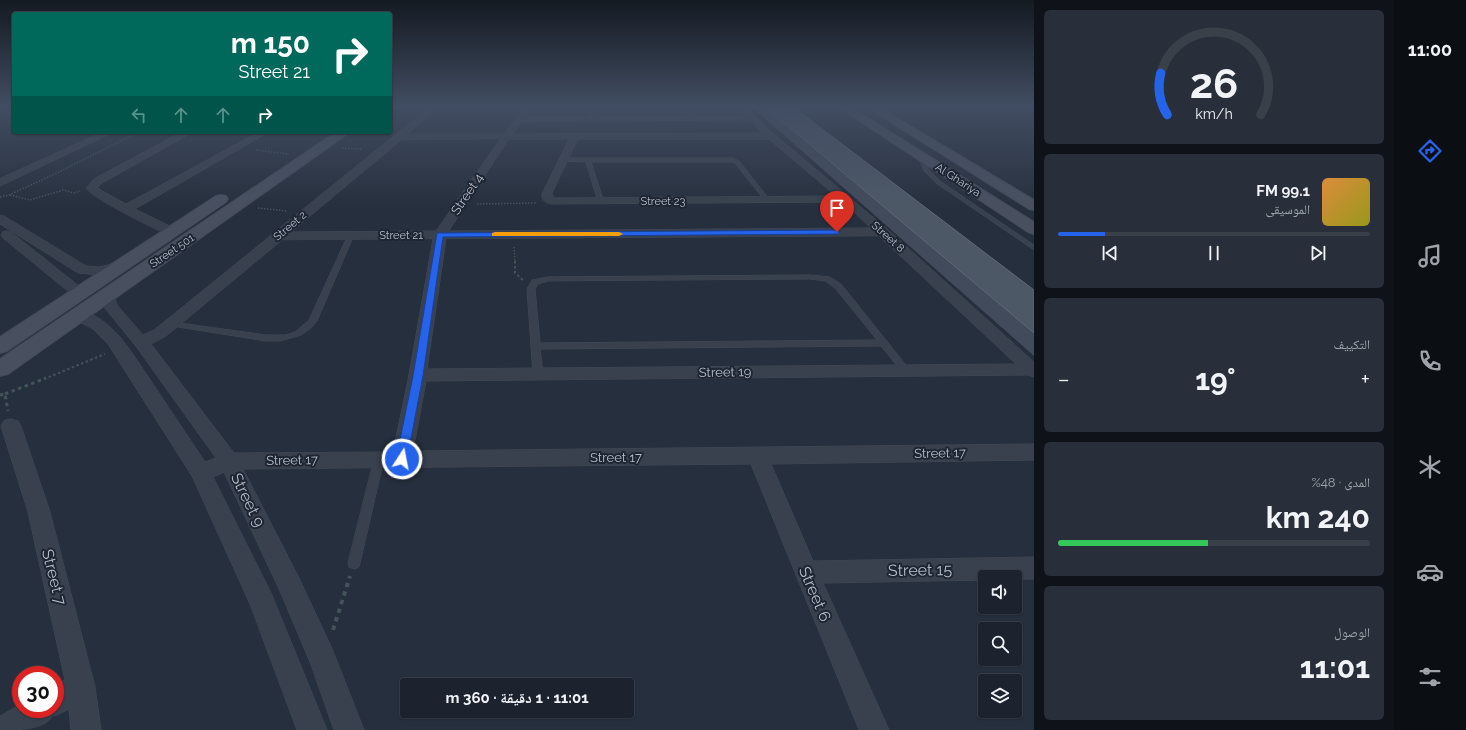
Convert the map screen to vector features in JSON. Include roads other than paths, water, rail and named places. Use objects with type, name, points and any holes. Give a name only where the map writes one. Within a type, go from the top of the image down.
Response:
[{"type":"street","points":[[0,183],[93,140]]},
{"type":"street","points":[[172,232],[96,193],[91,188],[98,181],[174,140]]},
{"type":"street","points":[[126,209],[251,140]]},
{"type":"street","name":"Street 501","points":[[0,369],[121,266],[291,154],[322,140]]},
{"type":"street","name":"Street 501","points":[[0,346],[78,304],[108,294],[238,206],[323,140]]},
{"type":"street","name":"Street 2","points":[[141,342],[172,324],[394,140]]},
{"type":"street","name":"Street 4","points":[[402,459],[418,376],[440,235],[504,140]]},
{"type":"street","points":[[564,160],[574,140]]},
{"type":"street","name":"Street 8","points":[[776,140],[883,232],[1033,370]]},
{"type":"street","name":"Al Ghariya","points":[[895,140],[1034,229]]},
{"type":"street","name":"Al Ghariya","points":[[926,140],[1034,206]]},
{"type":"street","name":"Street 23","points":[[564,160],[547,194],[549,199],[558,202],[846,199]]},
{"type":"street","points":[[0,219],[83,270],[99,271],[121,266]]},
{"type":"street","points":[[0,230],[22,246],[120,348],[201,473],[262,602],[312,730]]},
{"type":"street","name":"Street 21","points":[[279,236],[883,232]]},
{"type":"street","name":"Street 9","points":[[108,294],[108,302],[111,307],[141,342],[229,461],[290,586],[323,661],[349,730]]},
{"type":"street","name":"Street 19","points":[[418,376],[1033,370]]},
{"type":"street","name":"Street 7","points":[[11,426],[39,512],[81,687],[86,730]]},
{"type":"street","name":"Street 17","points":[[201,473],[229,461],[1034,452]]},
{"type":"street","name":"Street 6","points":[[758,456],[874,730]]},
{"type":"street","name":"Street 15","points":[[806,572],[1034,568]]},
{"type":"street","points":[[64,696],[81,687]]},
{"type":"street","points":[[4,730],[25,718]]},
{"type":"lane","points":[[922,157],[927,170],[938,182],[1034,248]]},
{"type":"lane","points":[[564,160],[733,160],[737,162],[767,200]]},
{"type":"lane","points":[[588,160],[601,202]]},
{"type":"lane","points":[[172,324],[266,338],[297,335],[313,322],[351,235]]},
{"type":"lane","points":[[538,374],[531,289],[535,282],[548,279],[818,278],[827,280],[838,286],[906,371]]},
{"type":"lane","points":[[536,346],[884,343]]},
{"type":"lane","points":[[354,563],[379,459]]}]
